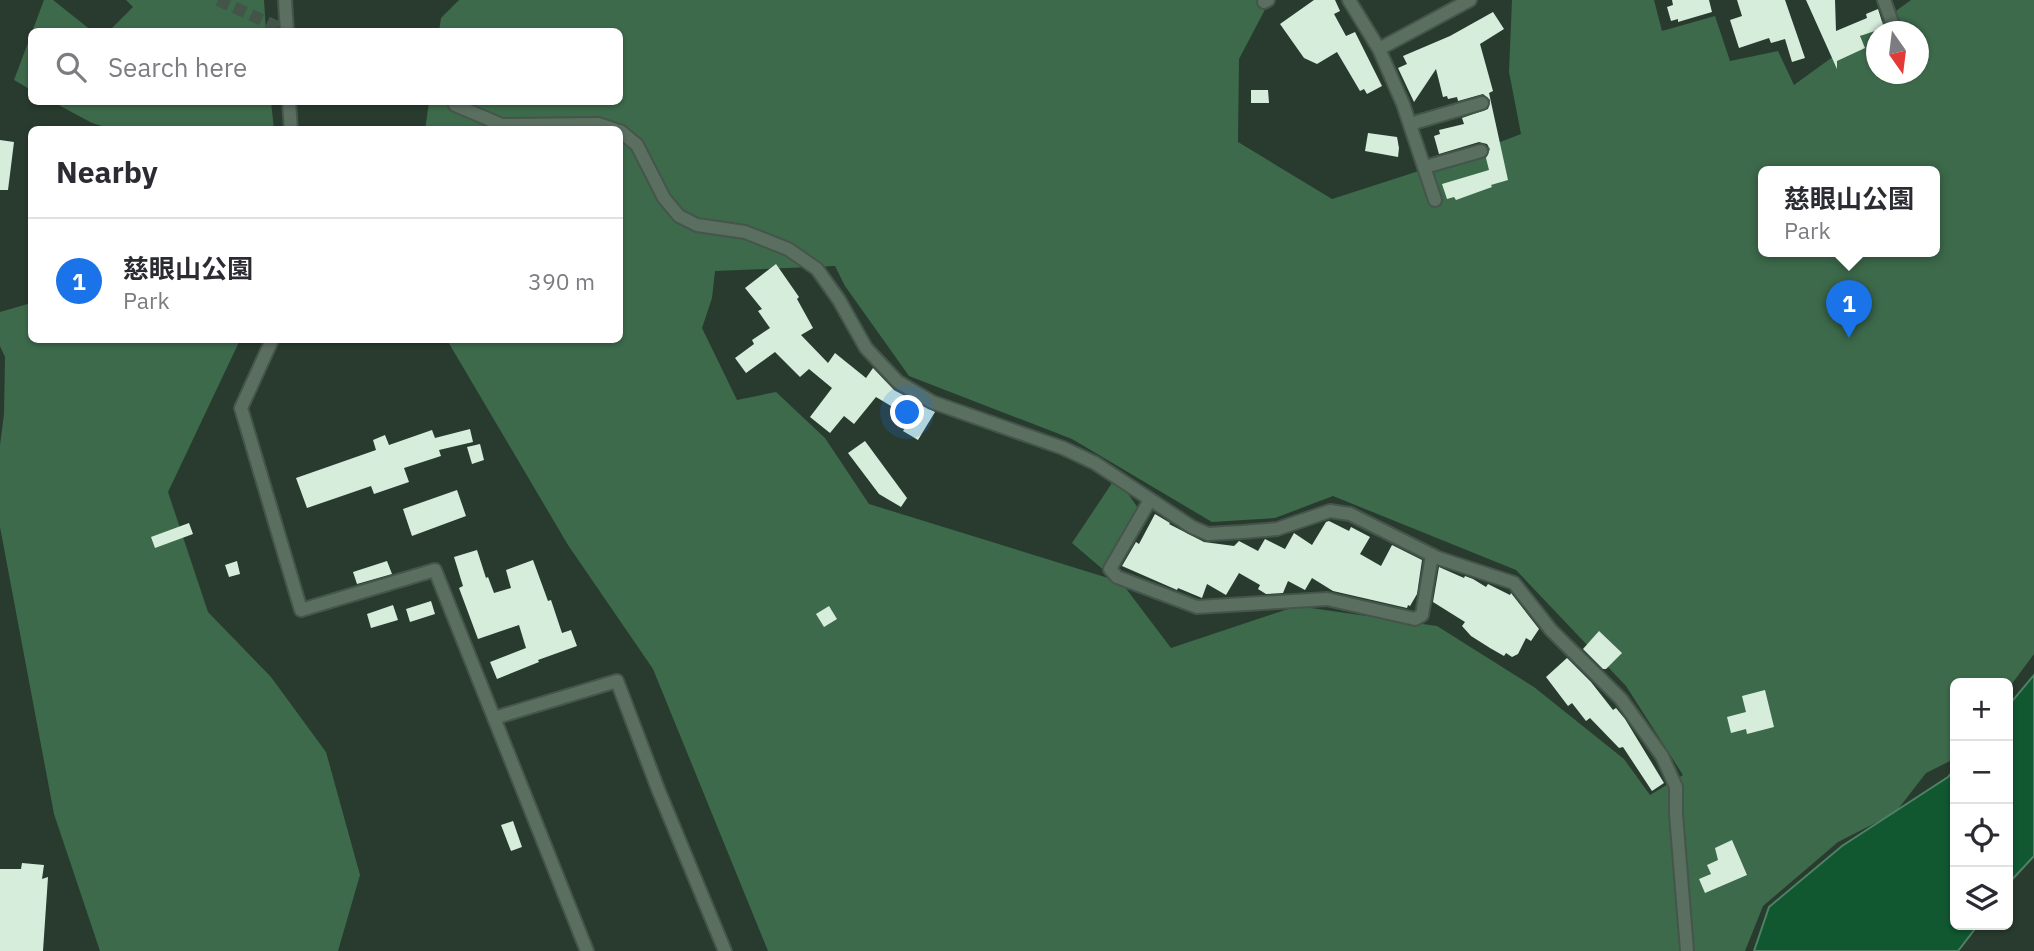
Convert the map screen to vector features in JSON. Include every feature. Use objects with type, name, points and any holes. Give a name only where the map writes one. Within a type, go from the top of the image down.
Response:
[{"type":"street","points":[[285,0],[287,28]]},
{"type":"street","points":[[1349,0],[1379,49],[1410,124],[1436,200]]},
{"type":"street","points":[[1379,49],[1452,4],[1469,0]]},
{"type":"street","points":[[1884,0],[1892,21]]},
{"type":"street","points":[[1410,124],[1482,103]]},
{"type":"street","points":[[289,105],[291,126]]},
{"type":"street","points":[[455,105],[502,125],[605,126]]},
{"type":"street","points":[[623,134],[637,145],[664,198],[679,216],[697,225],[745,232],[788,249],[817,269],[839,300],[866,348],[898,382],[932,402],[1063,448],[1095,464],[1192,527],[1208,534],[1277,529],[1330,511],[1350,514],[1432,555],[1514,583],[1551,630],[1621,699],[1662,756],[1676,787],[1687,951]]},
{"type":"street","points":[[1425,167],[1481,151]]},
{"type":"street","points":[[271,343],[242,408],[302,610],[435,570],[587,951]]},
{"type":"street","points":[[1150,500],[1110,569],[1117,577],[1197,607],[1326,599],[1415,619],[1423,615],[1432,555]]},
{"type":"street","points":[[494,718],[617,681],[725,951]]},
{"type":"shaded area","points":[[44,0],[53,0],[88,28],[34,28]]},
{"type":"shaded area","points":[[126,0],[264,0],[266,28],[112,28],[133,7]]},
{"type":"shaded area","points":[[459,0],[1270,0],[1239,59],[1238,142],[1332,199],[1456,159],[1521,134],[1509,72],[1512,0],[1654,0],[1662,31],[1715,16],[1730,61],[1778,51],[1794,85],[1866,33],[1866,84],[1929,84],[1929,21],[1882,21],[1911,0],[2034,0],[2034,654],[2013,682],[2013,678],[1950,678],[1950,761],[1926,773],[1895,813],[1838,842],[1763,906],[1745,951],[768,951],[653,669],[568,545],[449,343],[623,343],[623,126],[426,126],[429,105],[623,105],[623,28],[439,28],[441,18]],"holes":[[[835,266],[845,286],[909,376],[1072,439],[1212,522],[1275,518],[1333,496],[1516,570],[1626,686],[1683,775],[1650,795],[1624,759],[1534,687],[1437,626],[1297,606],[1171,648],[1121,582],[869,504],[825,438],[776,392],[737,400],[702,328],[712,298],[715,271]]]},
{"type":"shaded area","points":[[28,43],[28,88],[14,80]]},
{"type":"shaded area","points":[[59,105],[271,105],[274,126],[102,126]]},
{"type":"shaded area","points":[[28,304],[28,343],[239,343],[168,492],[208,612],[271,677],[326,752],[360,875],[338,951],[100,951],[54,814],[0,527],[0,445],[4,414],[5,357],[0,346],[0,312]]},
{"type":"shaded area","points":[[1114,480],[1142,514],[1106,572],[1072,543]]},
{"type":"shaded area","points":[[2034,675],[2034,856],[2013,879],[2013,741],[2013,700]]},
{"type":"shaded area","points":[[1950,775],[1950,930],[1974,930],[1958,951],[1754,951],[1769,907],[1842,846]]},
{"type":"building","points":[[1314,0],[1335,0],[1340,11],[1334,14],[1346,36],[1355,32],[1382,86],[1367,94],[1364,89],[1360,91],[1337,52],[1317,64],[1304,58],[1280,24]]},
{"type":"building","points":[[1672,0],[1709,0],[1712,12],[1678,22],[1678,19],[1671,21],[1667,7],[1673,5]]},
{"type":"building","points":[[1737,0],[1785,0],[1805,58],[1792,62],[1785,39],[1771,43],[1769,38],[1739,48],[1730,20],[1742,16]]},
{"type":"building","points":[[1806,0],[1835,0],[1836,31],[1867,18],[1866,14],[1878,9],[1882,21],[1866,21],[1866,34],[1860,36],[1865,48],[1837,61],[1837,69]]},
{"type":"building","points":[[1493,12],[1504,29],[1480,44],[1493,91],[1489,93],[1508,180],[1456,200],[1454,197],[1447,199],[1442,184],[1489,170],[1486,158],[1490,149],[1487,144],[1479,142],[1439,154],[1434,136],[1440,134],[1439,130],[1464,124],[1462,118],[1488,109],[1490,100],[1483,94],[1458,101],[1457,97],[1443,97],[1436,69],[1414,102],[1398,68],[1407,64],[1403,56],[1450,36]]},
{"type":"building","points":[[1251,90],[1268,90],[1269,103],[1251,103]]},
{"type":"building","points":[[1368,133],[1397,137],[1398,157],[1365,151]]},
{"type":"building","points":[[0,140],[14,142],[8,190],[0,190]]},
{"type":"building","points":[[776,264],[799,297],[797,299],[813,328],[801,335],[828,363],[835,353],[866,378],[873,368],[894,390],[935,412],[918,440],[903,431],[911,418],[876,397],[854,424],[844,416],[830,433],[810,417],[832,388],[809,369],[800,377],[775,352],[746,373],[735,358],[754,344],[752,340],[770,328],[758,311],[762,309],[745,288]]},
{"type":"building","points":[[470,429],[473,442],[439,450],[441,456],[404,468],[409,482],[374,494],[371,486],[307,508],[296,478],[376,450],[373,440],[385,435],[389,445],[432,430],[435,438]]},
{"type":"building","points":[[865,441],[907,498],[901,507],[879,494],[848,453]]},
{"type":"building","points":[[480,444],[484,460],[472,464],[467,447]]},
{"type":"building","points":[[457,490],[466,516],[412,536],[403,509]]},
{"type":"building","points":[[1155,514],[1204,542],[1234,546],[1239,541],[1258,551],[1265,539],[1285,549],[1294,533],[1312,545],[1329,521],[1349,531],[1351,527],[1370,537],[1360,554],[1381,566],[1392,545],[1422,560],[1417,594],[1407,608],[1333,591],[1312,578],[1305,590],[1288,581],[1283,593],[1266,594],[1258,589],[1260,585],[1239,573],[1226,595],[1207,584],[1202,598],[1122,566],[1136,542],[1139,544]]},
{"type":"building","points":[[189,523],[193,534],[155,548],[151,537]]},
{"type":"building","points":[[477,550],[494,593],[511,588],[506,570],[533,560],[562,633],[571,630],[577,646],[497,679],[490,662],[526,648],[519,625],[478,639],[459,588],[463,586],[454,557]]},
{"type":"building","points":[[237,561],[240,574],[229,577],[225,565]]},
{"type":"building","points":[[387,561],[392,574],[357,584],[353,572]]},
{"type":"building","points":[[1439,567],[1473,579],[1486,587],[1488,584],[1510,595],[1511,593],[1539,629],[1531,641],[1526,638],[1518,654],[1512,657],[1506,653],[1504,656],[1471,636],[1462,626],[1465,622],[1433,602]]},
{"type":"building","points":[[431,601],[435,614],[410,622],[406,609]]},
{"type":"building","points":[[393,605],[398,620],[371,628],[367,614]]},
{"type":"building","points":[[829,606],[837,619],[824,627],[816,614]]},
{"type":"building","points":[[1599,631],[1622,653],[1606,669],[1583,649]]},
{"type":"building","points":[[1567,658],[1613,710],[1616,708],[1625,719],[1664,783],[1652,791],[1623,747],[1619,748],[1590,718],[1586,721],[1572,703],[1568,706],[1546,677]]},
{"type":"building","points":[[1765,690],[1774,727],[1747,734],[1746,729],[1731,733],[1727,717],[1746,712],[1742,696]]},
{"type":"building","points":[[513,821],[522,847],[511,851],[501,825]]},
{"type":"building","points":[[1732,840],[1747,875],[1705,893],[1699,879],[1711,874],[1707,865],[1718,860],[1715,848]]},
{"type":"building","points":[[22,863],[44,865],[42,879],[48,877],[43,951],[0,951],[0,869],[21,869]]},
{"type":"tunnel","points":[[218,0],[280,28]]},
{"type":"place","name":"慈眼山公園","points":[[1849,338]]}]
